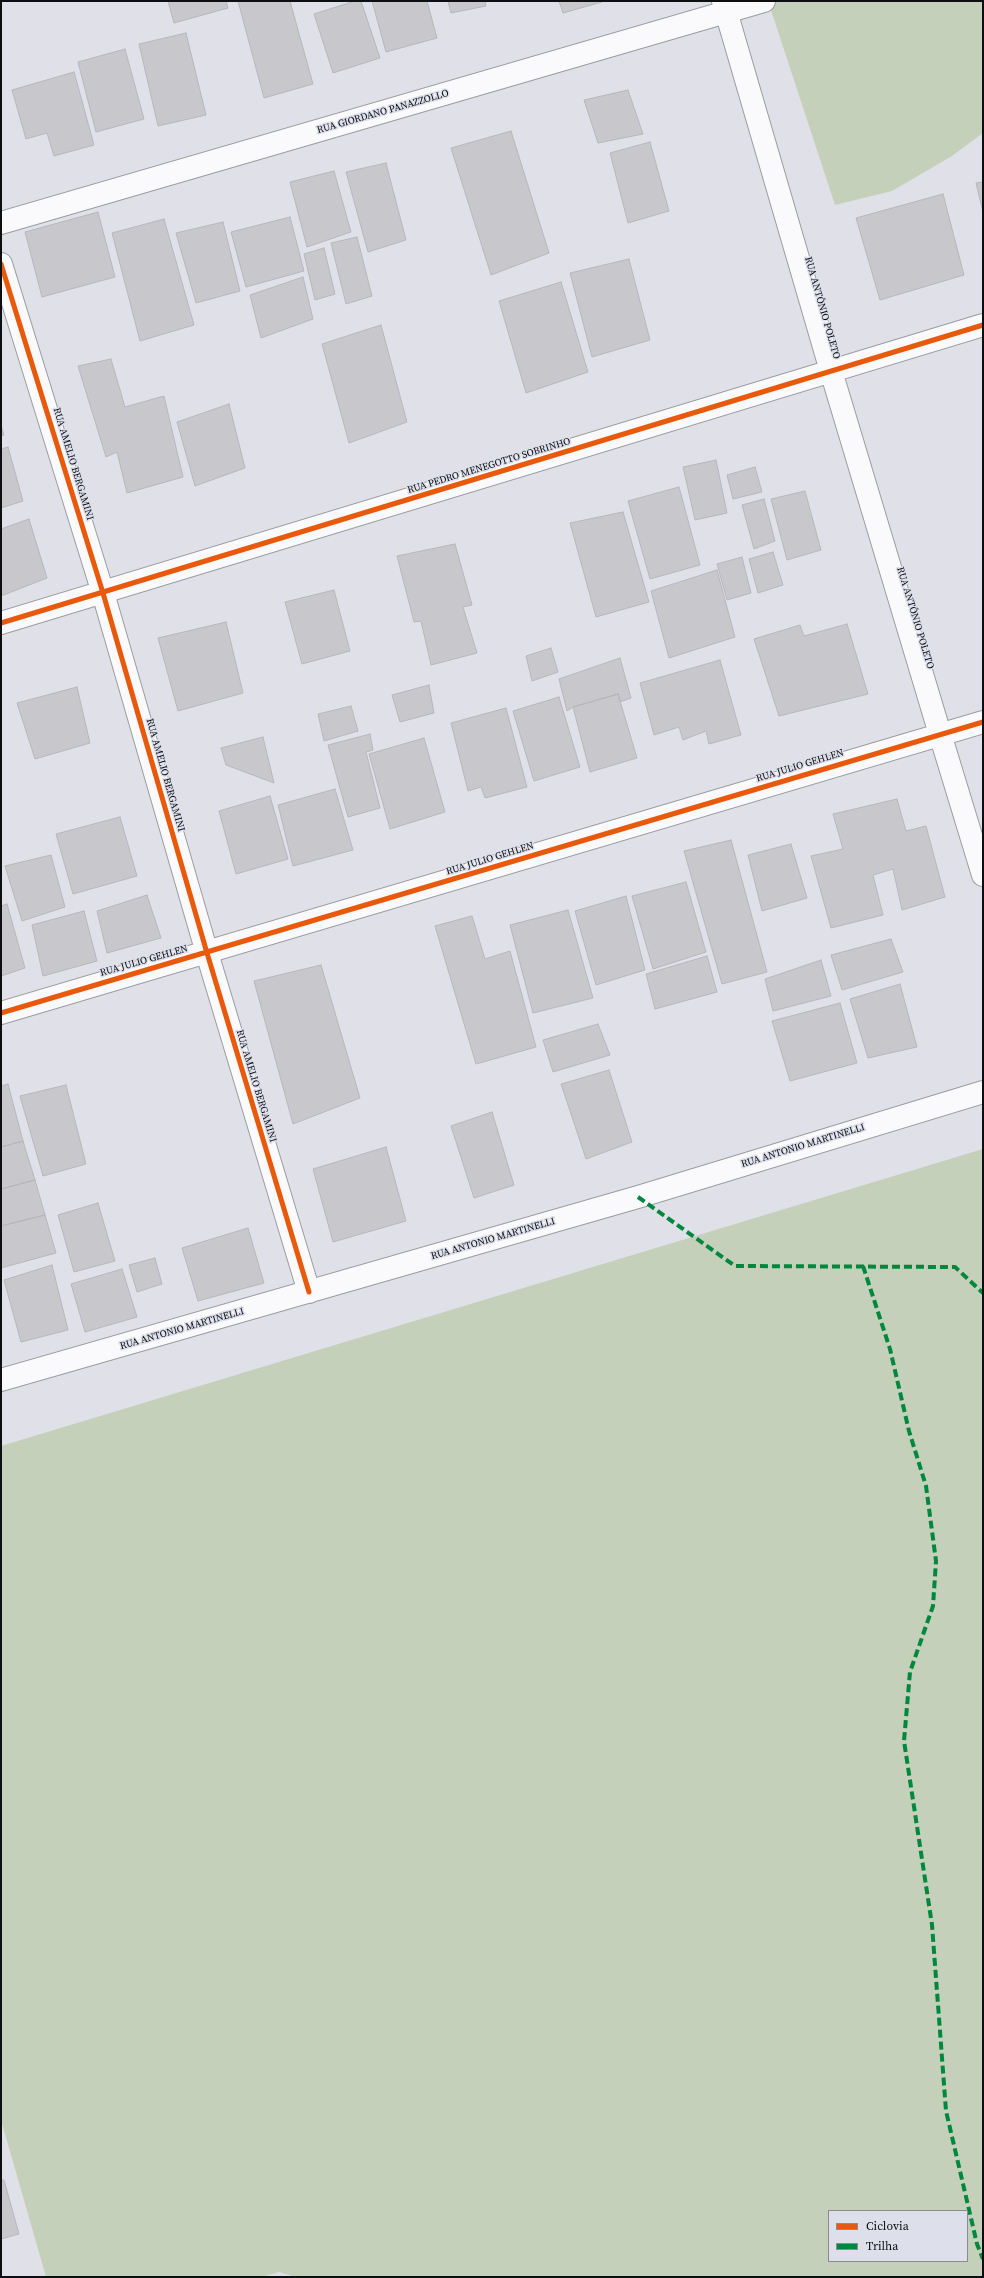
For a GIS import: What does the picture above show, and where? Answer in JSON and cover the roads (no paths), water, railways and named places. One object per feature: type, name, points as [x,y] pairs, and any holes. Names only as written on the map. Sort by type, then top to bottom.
[{"type":"street","name":"RUA GIORDANO PANAZZOLLO","points":[[1,223],[725,7],[764,1]]},
{"type":"street","name":"RUA ANTÔNIO POLETO","points":[[725,7],[831,371],[983,875]]},
{"type":"street","name":"RUA AMELIO BERGAMINI","points":[[1,264],[103,593],[207,952],[309,1292]]},
{"type":"street","name":"RUA PEDRO MENEGOTTO SOBRINHO","points":[[1,623],[983,325]]},
{"type":"street","name":"RUA JULIO GEHLEN","points":[[1,1013],[983,722]]},
{"type":"street","name":"RUA ANTONIO MARTINELLI","points":[[1,1380],[638,1196],[983,1092]]}]
